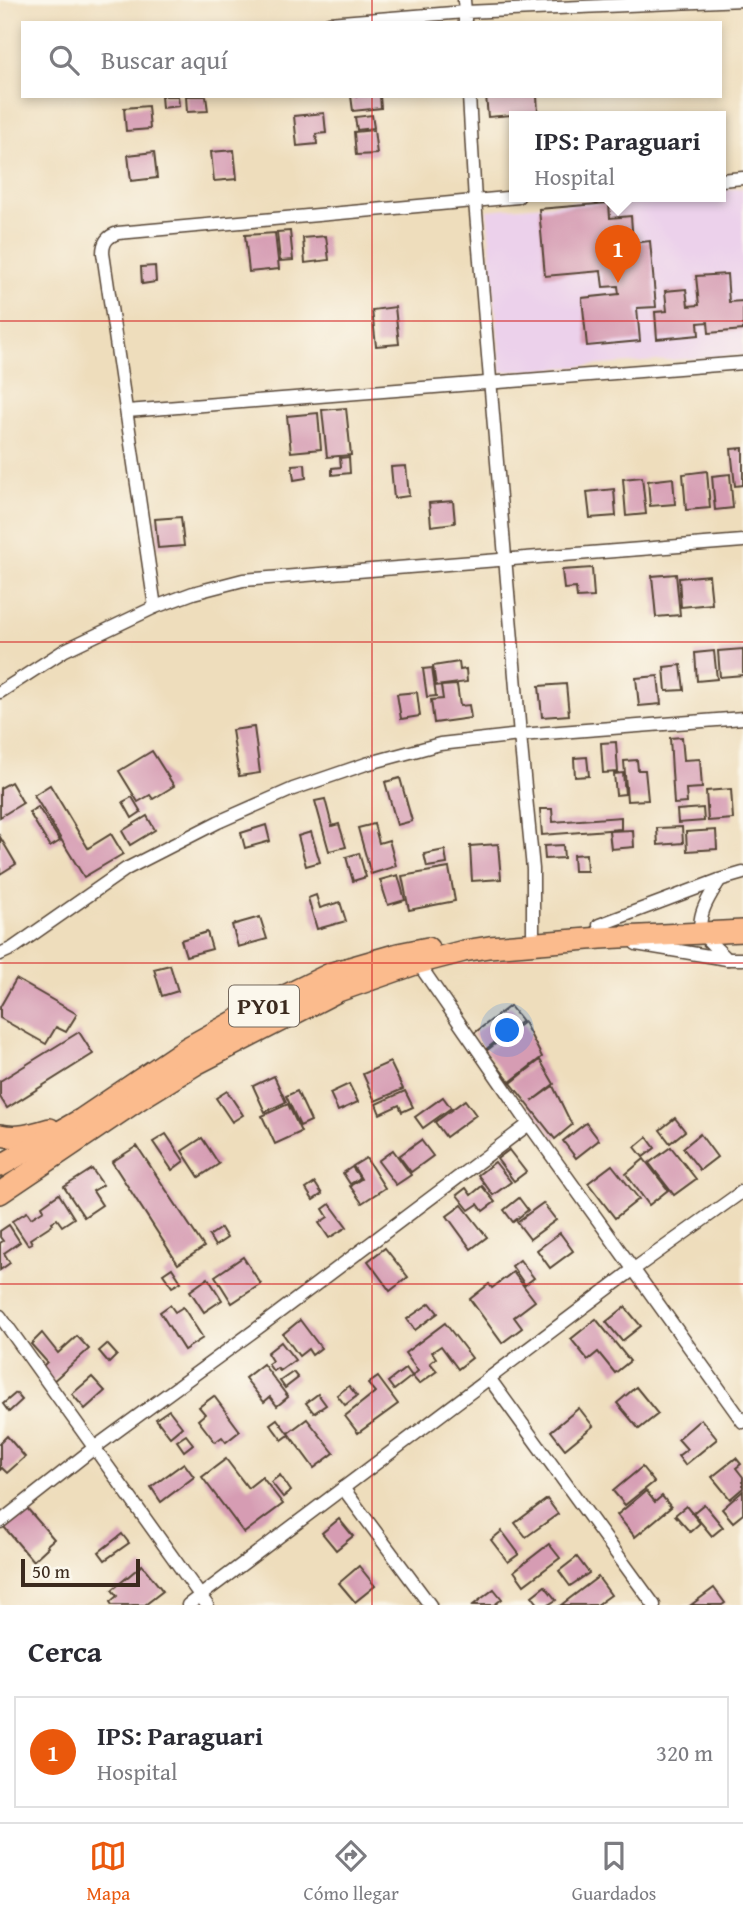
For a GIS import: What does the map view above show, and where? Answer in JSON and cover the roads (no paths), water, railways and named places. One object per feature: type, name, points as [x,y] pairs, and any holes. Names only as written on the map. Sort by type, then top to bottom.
[{"type":"highway","name":"PY01","points":[[701,927],[743,918]]},
{"type":"highway","name":"PY01","points":[[0,1166],[82,1119],[187,1048],[332,972],[459,941],[533,932],[701,927],[743,931]]},
{"type":"highway","name":"PY01","points":[[0,1193],[196,1064],[338,990],[418,963],[464,951],[600,931]]},
{"type":"highway","points":[[0,1135],[14,1138],[27,1136],[82,1119]]},
{"type":"highway","points":[[0,1174],[43,1166]]},
{"type":"street","points":[[352,21],[465,11],[743,0]]},
{"type":"street","points":[[469,98],[475,201],[533,869],[533,932]]},
{"type":"street","points":[[155,607],[103,253],[105,242],[113,234],[509,198]]},
{"type":"street","points":[[127,411],[743,363]]},
{"type":"street","points":[[0,692],[65,650],[155,607],[193,593],[243,580],[743,541]]},
{"type":"street","points":[[0,954],[13,948],[126,869],[218,822],[280,795],[366,764],[440,744],[520,735],[743,718]]},
{"type":"street","points":[[600,931],[719,880],[743,873]]},
{"type":"street","points":[[719,880],[710,895],[701,927],[727,959]]},
{"type":"street","points":[[600,931],[727,959],[743,960]]},
{"type":"street","points":[[418,963],[529,1124],[743,1422]]},
{"type":"street","points":[[0,1522],[94,1448],[529,1124]]},
{"type":"street","points":[[188,1605],[204,1600],[344,1488],[634,1269],[743,1191]]},
{"type":"street","points":[[0,1316],[204,1600]]},
{"type":"street","points":[[489,1378],[654,1605]]},
{"type":"street","points":[[344,1488],[430,1605]]},
{"type":"place","name":"IPS: Paraguari","points":[[618,283]]}]
